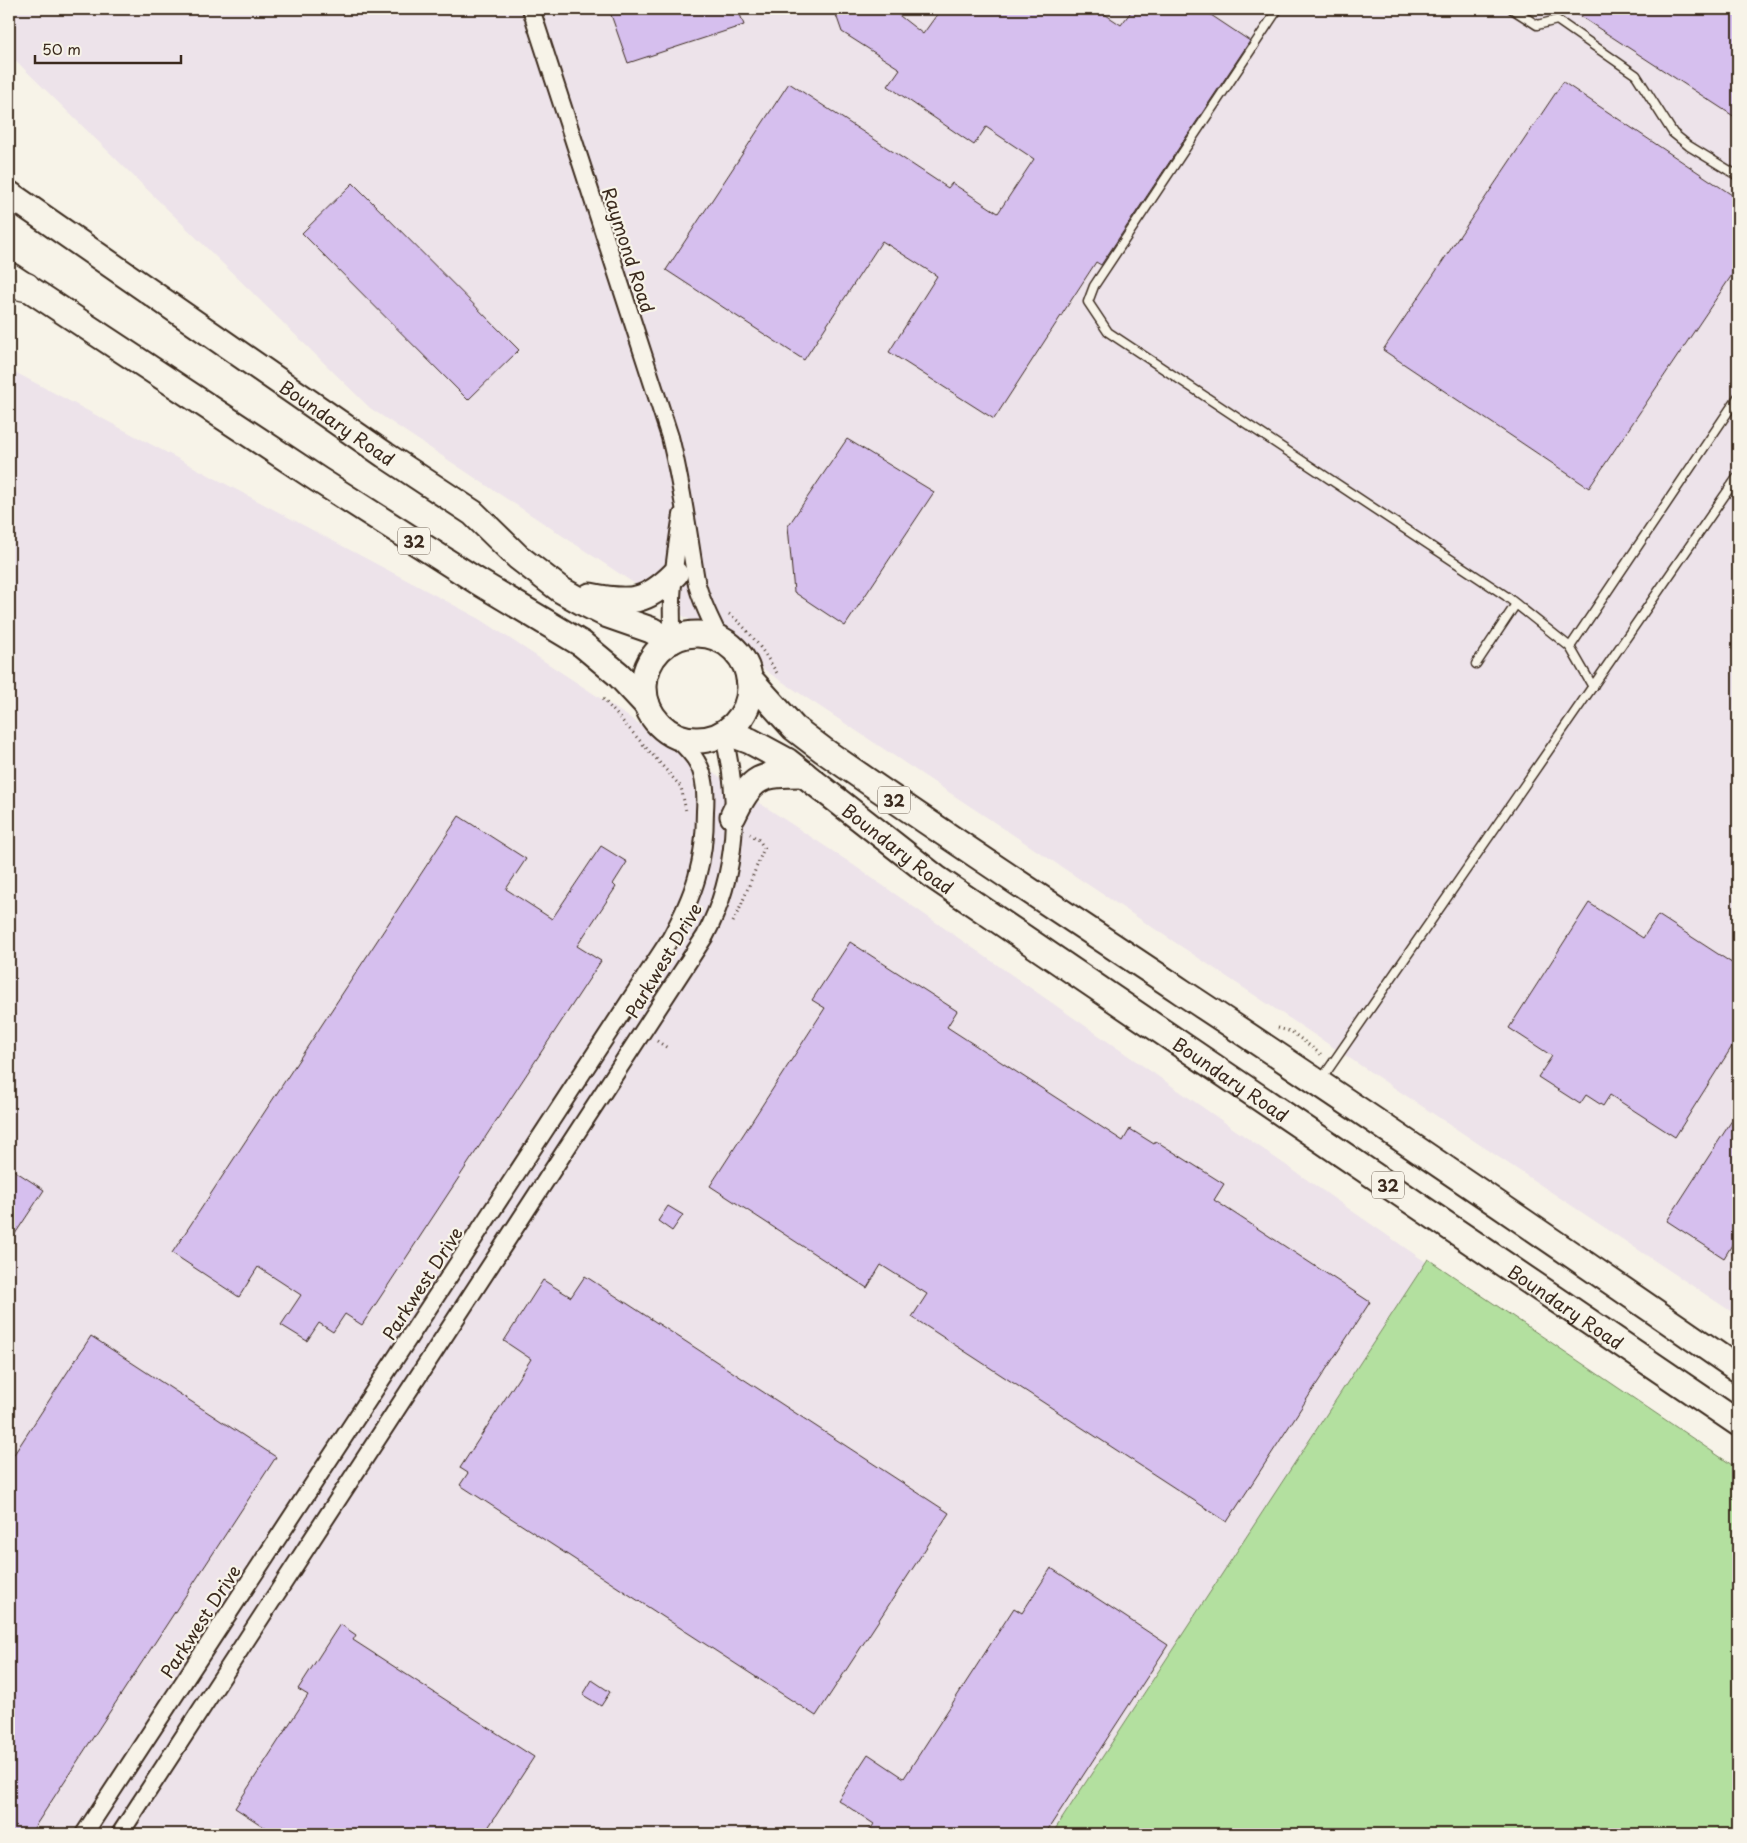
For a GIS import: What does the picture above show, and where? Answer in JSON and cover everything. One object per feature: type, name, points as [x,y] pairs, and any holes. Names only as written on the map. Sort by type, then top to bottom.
[{"type":"main road","name":"Boundary Road","points":[[9,194],[384,456],[473,513],[518,557],[560,590],[608,615],[672,640]]},
{"type":"main road","name":"32","points":[[14,282],[319,480],[582,644],[618,674],[647,706],[657,722],[672,734],[686,739],[701,740],[724,733],[736,724],[745,710],[750,695],[749,678],[740,656],[720,640],[708,636],[696,634],[672,640]]},
{"type":"main road","points":[[560,590],[619,601],[636,600],[660,589],[674,574]]},
{"type":"main road","points":[[647,706],[644,684],[649,664],[659,651],[672,640]]},
{"type":"main road","name":"Boundary Road","points":[[749,678],[794,728],[823,750],[1051,906],[1318,1083],[1738,1369]]},
{"type":"main road","name":"Boundary Road","points":[[724,733],[770,752],[804,774],[936,878],[1738,1423]]},
{"type":"main road","points":[[733,816],[746,792],[760,779],[773,774],[804,774]]},
{"type":"street","name":"Raymond Road","points":[[530,9],[670,437],[680,476],[683,505],[695,563],[696,581],[720,640]]},
{"type":"street","name":"Raymond Road","points":[[672,640],[671,621],[674,574],[683,505]]},
{"type":"street","name":"Parkwest Drive","points":[[120,1834],[695,953],[714,919],[731,862],[733,816],[728,754],[724,733]]},
{"type":"street","name":"Parkwest Drive","points":[[84,1834],[516,1176],[670,938],[684,912],[695,887],[705,838],[706,798],[703,776],[698,763],[687,747],[672,734]]},
{"type":"street","points":[[516,1176],[538,1192]]},
{"type":"lane","points":[[1278,9],[1094,286],[1088,302],[1108,332],[1516,604],[1570,647],[1594,687]]},
{"type":"lane","points":[[1512,9],[1537,25],[1557,20],[1636,75],[1674,133],[1738,176]]},
{"type":"lane","points":[[1570,647],[1738,397]]},
{"type":"lane","points":[[1318,1083],[1594,687],[1738,476]]},
{"type":"lane","points":[[1476,664],[1516,604]]},
{"type":"shaded area","points":[[12,9],[1738,9],[1738,1316],[370,408],[11,56]]},
{"type":"shaded area","points":[[9,369],[480,619],[846,860],[1430,1265],[1058,1834],[9,1834]]},
{"type":"green space","points":[[1428,1259],[1738,1469],[1738,1834],[1052,1834]]},
{"type":"building","points":[[609,9],[738,9],[744,25],[628,63]]},
{"type":"building","points":[[834,9],[891,9],[923,34],[941,9],[1097,9],[1121,25],[1133,9],[1202,9],[1250,41],[1101,265],[1096,262],[994,419],[889,352],[937,276],[882,241],[804,360],[666,270],[789,83],[948,188],[952,183],[998,213],[1034,159],[986,127],[974,145],[888,86],[900,69],[842,32]]},
{"type":"building","points":[[1569,9],[1738,9],[1738,119]]},
{"type":"building","points":[[1563,82],[1738,199],[1738,266],[1589,488],[1383,350]]},
{"type":"building","points":[[353,183],[519,350],[468,400],[302,233]]},
{"type":"building","points":[[847,439],[934,492],[845,626],[794,592],[788,526]]},
{"type":"building","points":[[459,816],[526,859],[506,889],[552,919],[601,846],[627,862],[613,884],[616,887],[577,946],[601,961],[362,1325],[345,1314],[333,1332],[319,1323],[307,1341],[281,1325],[301,1295],[258,1267],[239,1297],[172,1253]]},
{"type":"building","points":[[1589,903],[1643,938],[1658,915],[1738,967],[1738,1037],[1675,1137],[1610,1095],[1603,1106],[1586,1095],[1580,1104],[1538,1077],[1552,1056],[1509,1028]]},
{"type":"building","points":[[850,942],[957,1011],[947,1027],[1123,1141],[1130,1129],[1154,1144],[1156,1141],[1224,1184],[1214,1200],[1370,1302],[1227,1522],[912,1317],[927,1294],[881,1265],[867,1288],[710,1186],[825,1008],[812,1000]]},
{"type":"building","points":[[1738,1111],[1738,1235],[1724,1258],[1667,1221]]},
{"type":"building","points":[[9,1167],[44,1190],[9,1243]]},
{"type":"building","points":[[668,1206],[683,1215],[672,1231],[658,1221]]},
{"type":"building","points":[[585,1276],[949,1513],[816,1716],[460,1485],[468,1473],[460,1468],[531,1359],[504,1341],[543,1280],[571,1297]]},
{"type":"building","points":[[91,1336],[276,1457],[30,1834],[9,1834],[9,1462]]},
{"type":"building","points":[[1051,1568],[1168,1645],[1045,1834],[867,1834],[874,1824],[838,1800],[868,1754],[904,1778],[1014,1608],[1022,1613]]},
{"type":"building","points":[[340,1624],[356,1635],[353,1640],[534,1757],[484,1834],[275,1834],[235,1808],[308,1695],[298,1689]]},
{"type":"building","points":[[592,1680],[610,1692],[601,1706],[583,1695]]}]
